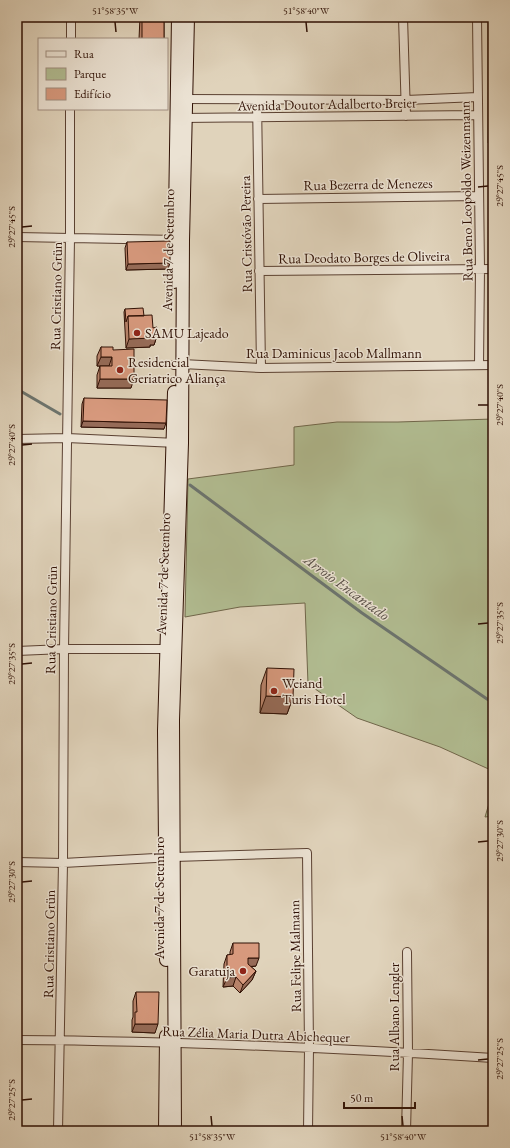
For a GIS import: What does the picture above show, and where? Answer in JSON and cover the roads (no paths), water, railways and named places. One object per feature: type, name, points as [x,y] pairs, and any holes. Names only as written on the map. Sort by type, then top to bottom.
[{"type":"main road","name":"Avenida 7 de Setembro","points":[[174,1131],[170,1043],[170,857],[173,720],[171,649],[177,443],[181,118],[178,17]]},
{"type":"main road","name":"Avenida 7 de Setembro","points":[[181,100],[188,17]]},
{"type":"main road","name":"Avenida 7 de Setembro","points":[[165,1131],[170,1043]]},
{"type":"street","points":[[71,17],[71,38]]},
{"type":"street","points":[[403,17],[406,116]]},
{"type":"street","name":"Rua Beno Leopoldo Weizenmann","points":[[477,17],[480,269],[479,365]]},
{"type":"street","name":"Avenida Doutor Adalberto Breier","points":[[181,100],[406,100],[478,98]]},
{"type":"street","name":"Rua Cristóvão Pereira","points":[[257,100],[261,368]]},
{"type":"street","name":"Rua Cristiano Grün","points":[[58,1131],[64,863],[64,649],[70,238],[70,110]]},
{"type":"street","name":"Avenida Doutor Adalberto Breier","points":[[181,118],[477,115]]},
{"type":"street","name":"Rua Bezerra de Menezes","points":[[258,199],[479,196]]},
{"type":"street","points":[[17,237],[179,240]]},
{"type":"street","name":"Rua Deodato Borges de Oliveira","points":[[260,271],[493,269]]},
{"type":"street","name":"Rua Daminicus Jacob Mallmann","points":[[178,365],[261,368],[493,365]]},
{"type":"street","points":[[17,439],[67,438],[177,443]]},
{"type":"street","points":[[17,651],[64,649],[171,649]]},
{"type":"street","name":"Rua Felipe Malmann","points":[[170,857],[307,853],[309,1048],[308,1131]]},
{"type":"street","points":[[17,862],[64,863],[170,857]]},
{"type":"street","name":"Rua Albano Lengler","points":[[406,1131],[408,1052],[407,952]]},
{"type":"street","name":"Rua Zélia Maria Dutra Abichequer","points":[[17,1040],[309,1048],[408,1052],[493,1058]]},
{"type":"waterway","points":[[17,389],[60,414]]},
{"type":"waterway","name":"Arroio Encantado","points":[[190,485],[362,613],[487,699],[493,701]]},
{"type":"place","name":"SAMU Lajeado","points":[[137,333]]},
{"type":"place","name":"Residencial Geriatrico Aliança","points":[[120,370]]},
{"type":"place","name":"Weiand Turis Hotel","points":[[274,691]]},
{"type":"place","name":"Garatuja","points":[[243,971]]}]
